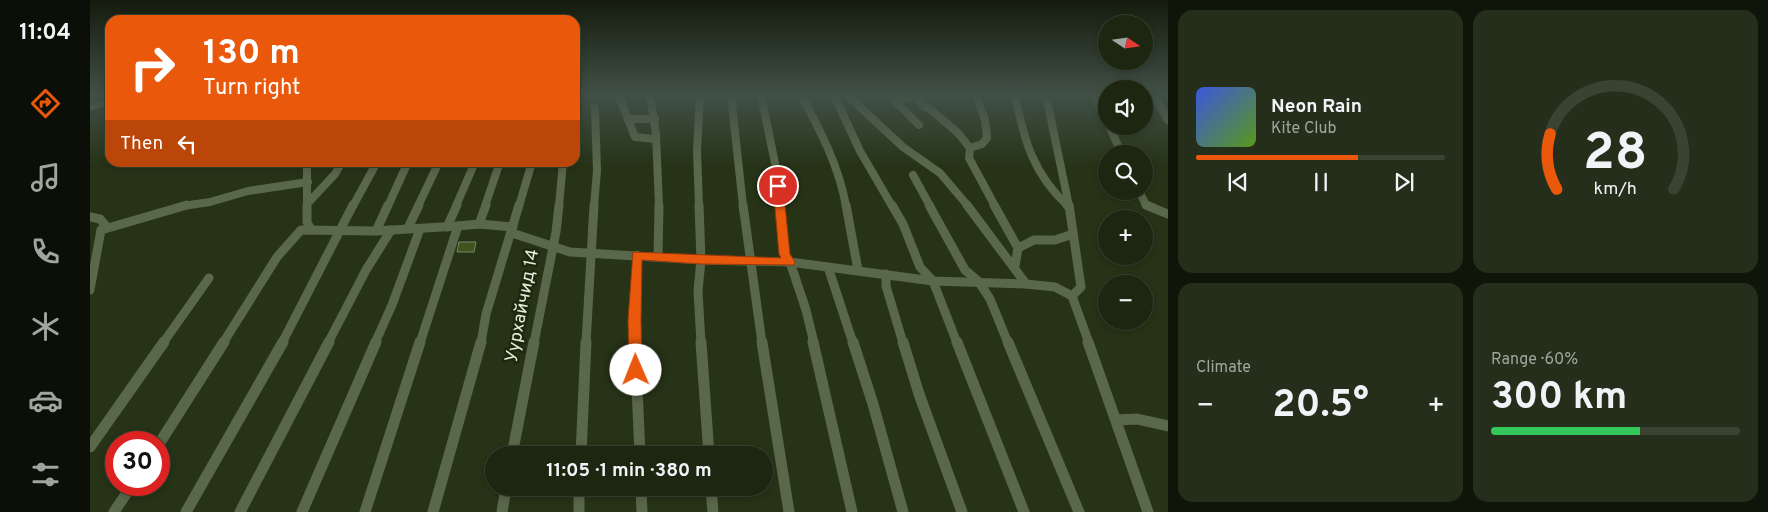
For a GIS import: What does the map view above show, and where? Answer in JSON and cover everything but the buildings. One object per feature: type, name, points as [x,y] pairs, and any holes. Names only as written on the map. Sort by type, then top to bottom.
[{"type":"street","points":[[581,446],[597,171],[595,119]]},
{"type":"street","points":[[656,139],[635,137],[628,119],[655,119],[656,139],[658,193],[658,256]]},
{"type":"street","points":[[699,119],[697,151],[701,260],[698,291],[708,446]]},
{"type":"street","points":[[734,119],[747,246],[789,512]]},
{"type":"street","points":[[766,119],[777,173],[784,254],[790,262],[806,310],[852,512]]},
{"type":"street","points":[[814,119],[842,181],[858,270]]},
{"type":"street","points":[[845,119],[860,151],[903,224],[920,267],[933,281],[1024,512]]},
{"type":"street","points":[[873,119],[903,147],[922,158],[940,173],[1015,266],[1026,284]]},
{"type":"street","points":[[912,119],[918,125]]},
{"type":"street","points":[[942,119],[958,133],[970,148],[968,158],[1018,248],[1015,266]]},
{"type":"street","points":[[970,148],[984,144],[986,141],[988,132],[985,119]]},
{"type":"street","points":[[1020,119],[1027,151],[1054,195],[1069,208]]},
{"type":"street","points":[[1051,119],[1067,189],[1081,287],[1072,296]]},
{"type":"street","points":[[307,167],[307,222],[311,230]]},
{"type":"street","points":[[308,203],[336,174],[340,167]]},
{"type":"street","points":[[186,512],[296,318],[338,231],[374,167]]},
{"type":"street","points":[[376,231],[406,167]]},
{"type":"street","points":[[408,228],[438,167]]},
{"type":"street","points":[[447,227],[473,167]]},
{"type":"street","points":[[479,224],[498,167]]},
{"type":"street","points":[[433,512],[480,346],[486,314],[512,230],[518,202],[530,167]]},
{"type":"street","name":"Уурхайчид 14","points":[[514,446],[556,232],[562,167]]},
{"type":"street","points":[[913,175],[965,270],[979,282],[990,299],[1079,512]]},
{"type":"street","points":[[101,230],[193,203],[210,202],[248,191],[308,182]]},
{"type":"street","points":[[1144,200],[1146,205],[1168,214]]},
{"type":"street","points":[[90,217],[100,219],[106,226],[101,230],[90,290]]},
{"type":"street","points":[[167,431],[284,246],[302,230],[376,231],[479,224],[512,230],[541,242],[552,249],[592,254],[658,256],[701,260],[790,262],[933,281],[1026,284],[1055,287],[1072,296],[1148,512]]},
{"type":"street","points":[[365,512],[458,226]]},
{"type":"street","points":[[302,512],[392,306],[420,229]]},
{"type":"street","points":[[240,512],[366,270],[391,230]]},
{"type":"street","points":[[1018,248],[1034,240],[1055,240],[1072,234]]},
{"type":"street","points":[[637,255],[634,320],[640,446]]},
{"type":"street","points":[[828,267],[873,404],[903,512]]},
{"type":"street","points":[[886,274],[886,286],[919,394],[962,512]]},
{"type":"street","points":[[90,447],[209,278]]},
{"type":"street","points":[[1116,420],[1137,419],[1168,426]]},
{"type":"street","points":[[114,512],[125,496]]},
{"type":"street","points":[[502,512],[505,496]]},
{"type":"street","points":[[579,496],[579,512]]},
{"type":"street","points":[[641,496],[642,512]]},
{"type":"street","points":[[712,496],[713,512]]},
{"type":"route","points":[[636,370],[634,320],[637,255],[701,260],[790,262],[784,254],[778,186]]}]
